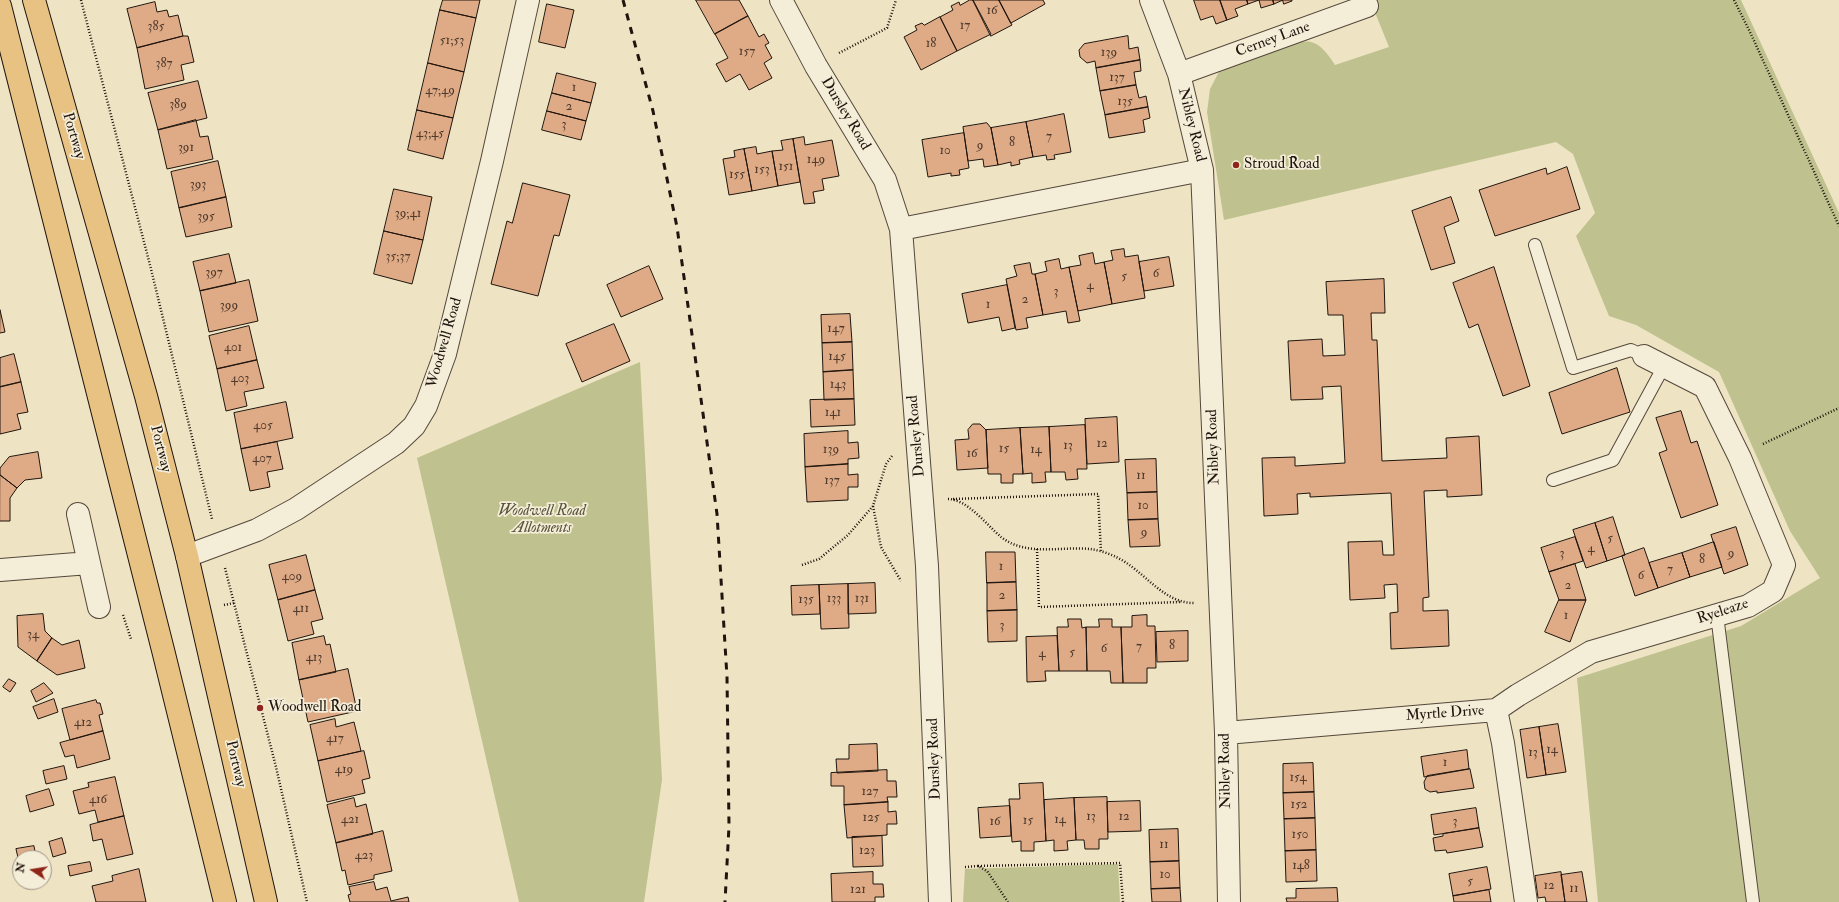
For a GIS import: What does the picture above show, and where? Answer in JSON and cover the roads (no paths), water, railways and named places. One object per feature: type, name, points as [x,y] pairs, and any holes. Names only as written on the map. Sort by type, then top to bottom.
[{"type":"highway","name":"Portway","points":[[34,0],[146,396],[187,556],[266,902]]},
{"type":"highway","points":[[0,6],[161,642],[225,902]]},
{"type":"street","name":"Woodwell Road","points":[[187,556],[257,530],[296,509],[396,443],[414,426],[426,406],[445,354],[492,161],[528,0]]},
{"type":"street","name":"Dursley Road","points":[[781,0],[816,66],[884,180],[901,229],[929,607],[940,902]]},
{"type":"street","name":"Nibley Road","points":[[1151,0],[1179,74],[1202,170],[1226,733],[1229,902]]},
{"type":"street","name":"Cerney Lane","points":[[1179,74],[1367,6]]},
{"type":"street","points":[[901,229],[1202,170]]},
{"type":"street","name":"Ryeleaze","points":[[1496,710],[1518,695],[1591,652],[1748,606],[1773,591],[1784,565],[1740,458],[1705,387],[1644,356]]},
{"type":"street","points":[[78,514],[99,607]]},
{"type":"street","points":[[0,570],[89,563]]},
{"type":"street","name":"Myrtle Drive","points":[[1226,733],[1496,710],[1503,743],[1526,902]]},
{"type":"lane","points":[[1534,245],[1573,368],[1631,350],[1644,356]]},
{"type":"lane","points":[[1553,480],[1613,460],[1664,366]]},
{"type":"lane","points":[[1717,615],[1753,902]]},
{"type":"railway","points":[[623,0],[653,111],[677,227],[717,514],[727,677],[729,826],[725,902]]},
{"type":"place","name":"Stroud Road","points":[[1236,165]]},
{"type":"place","name":"Woodwell Road","points":[[260,708]]},
{"type":"park label","name":"Woodwell Road Allotments","points":[[542,520]]}]
